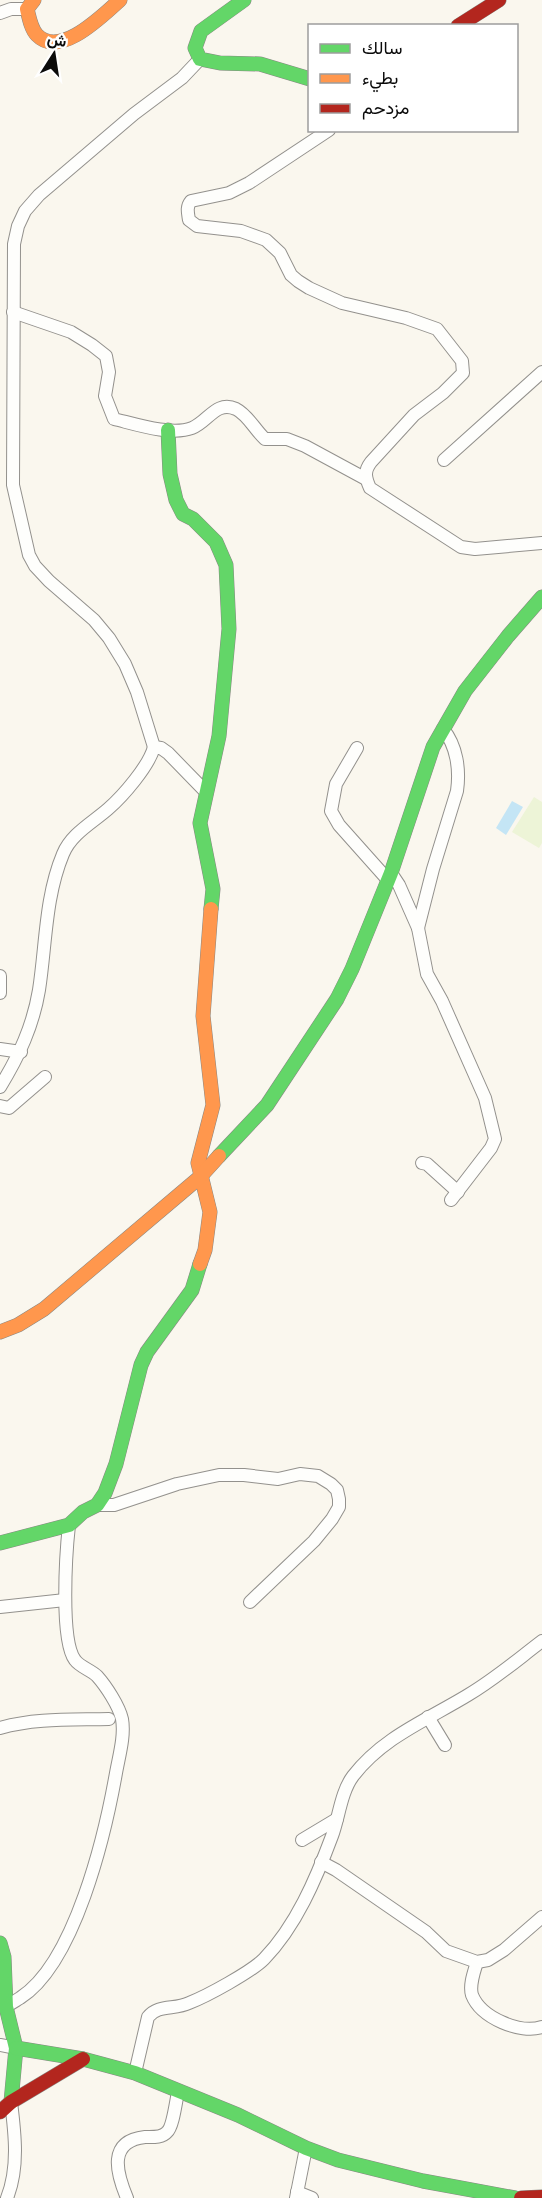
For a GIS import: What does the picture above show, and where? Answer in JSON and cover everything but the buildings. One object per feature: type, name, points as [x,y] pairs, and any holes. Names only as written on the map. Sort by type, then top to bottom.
[{"type":"street","points":[[0,14],[30,4],[36,34],[43,40],[51,42],[71,38],[85,30],[120,0]]},
{"type":"street","points":[[244,0],[201,31],[195,48],[200,59],[209,62],[254,63],[280,69],[308,80]]},
{"type":"street","points":[[461,24],[499,0]]},
{"type":"street","points":[[0,1087],[21,1052],[30,1028],[39,991],[47,916],[63,853],[73,838],[122,795],[152,755],[154,747],[125,664],[109,638],[94,620],[49,581],[35,566],[29,555],[12,485],[14,244],[18,226],[25,211],[47,188],[134,114],[182,78],[200,59]]},
{"type":"street","points":[[326,132],[239,188],[229,193],[191,201],[188,204],[189,220],[197,226],[241,231],[266,240],[280,254],[291,275],[309,288],[342,303],[427,324],[437,329],[462,361],[463,373],[414,416],[366,470],[366,479],[370,488],[461,547],[475,549],[542,543]]},
{"type":"street","points":[[13,312],[71,332],[106,356],[110,372],[105,396],[114,419],[168,430],[191,429],[216,409],[225,407],[236,409],[247,417],[265,439],[287,439],[305,446],[366,479]]},
{"type":"street","points":[[444,459],[542,372]]},
{"type":"street","points":[[97,1505],[105,1493],[116,1464],[141,1365],[147,1352],[184,1303],[197,1279],[205,1250],[210,1212],[198,1163],[213,1105],[210,1060],[203,1024],[213,889],[200,823],[219,736],[229,629],[226,565],[216,542],[193,519],[183,514],[176,500],[171,474],[168,430]]},
{"type":"street","points":[[0,445],[12,431]]},
{"type":"street","points":[[0,1332],[18,1325],[44,1309],[200,1177],[267,1105],[337,999],[356,959],[390,876],[428,763],[443,729],[465,691],[542,597]]},
{"type":"street","points":[[418,928],[459,778],[454,750],[443,729]]},
{"type":"street","points":[[154,747],[161,748],[168,753],[206,792]]},
{"type":"street","points":[[357,748],[336,784],[331,811],[339,825],[402,891],[418,928],[427,974],[442,1001],[486,1098],[495,1139],[491,1148],[454,1196],[427,1164],[422,1163]]},
{"type":"street","points":[[0,976],[0,993]]},
{"type":"street","points":[[0,1049],[21,1052]]},
{"type":"street","points":[[0,1106],[9,1108],[45,1077]]},
{"type":"street","points":[[0,1543],[69,1526],[83,1512],[97,1505],[114,1505],[177,1484],[219,1475],[278,1479],[300,1474],[318,1476],[337,1490],[339,1507],[314,1541],[250,1602]]},
{"type":"street","points":[[3,2007],[28,1993],[41,1981],[66,1940],[102,1843],[123,1731],[120,1711],[96,1675],[76,1662],[70,1652],[65,1600],[65,1557],[69,1526]]},
{"type":"street","points":[[0,1607],[65,1600]]},
{"type":"street","points":[[135,2073],[148,2017],[152,2012],[157,2009],[187,2005],[262,1961],[293,1920],[321,1863],[347,1786],[357,1772],[397,1735],[495,1679],[542,1641]]},
{"type":"street","points":[[428,1717],[445,1745]]},
{"type":"street","points":[[0,1728],[20,1722],[108,1719]]},
{"type":"street","points":[[302,1840],[337,1820]]},
{"type":"street","points":[[321,1863],[336,1870],[426,1932],[446,1951],[477,1962],[488,1960],[504,1950],[542,1917]]},
{"type":"street","points":[[0,1943],[4,1957],[3,2007],[16,2048],[5,2107],[15,2152],[14,2173],[7,2198]]},
{"type":"street","points":[[477,1962],[472,1977],[471,1993],[480,2007],[505,2023],[535,2029],[542,2027]]},
{"type":"street","points":[[0,2044],[83,2059],[135,2073],[238,2115],[306,2148],[361,2166],[423,2181],[515,2198]]},
{"type":"street","points":[[5,2107],[83,2059]]},
{"type":"street","points":[[127,2198],[120,2176],[119,2152],[133,2139],[162,2136],[167,2133],[178,2092]]},
{"type":"street","points":[[306,2148],[297,2195],[312,2198]]},
{"type":"street","points":[[521,2198],[542,2197]]},
{"type":"green space","points":[[534,797],[542,802],[542,843],[539,848],[512,832]]},
{"type":"water","points":[[512,801],[523,807],[506,835],[496,828]]},
{"type":"traffic: fast","points":[[244,0],[201,31],[195,48],[200,59],[220,63],[260,64],[308,78]]},
{"type":"traffic: fast","points":[[168,430],[170,474],[176,500],[183,514],[193,519],[216,542],[226,565],[229,629],[219,736],[200,823],[213,889],[211,909]]},
{"type":"traffic: fast","points":[[219,1156],[267,1105],[337,999],[352,969],[391,873],[433,747],[465,691],[542,597]]},
{"type":"traffic: fast","points":[[0,1543],[69,1525],[83,1512],[97,1505],[105,1493],[116,1464],[141,1365],[147,1352],[192,1290],[200,1264]]},
{"type":"traffic: fast","points":[[0,1943],[4,1957],[6,2007],[16,2048],[11,2102]]},
{"type":"traffic: fast","points":[[16,2048],[83,2059],[135,2073],[238,2115],[306,2148],[338,2160],[423,2181],[515,2198]]},
{"type":"traffic: slow","points":[[34,0],[27,9],[33,30],[46,41],[57,42],[81,32],[120,0]]},
{"type":"traffic: slow","points":[[200,1264],[205,1250],[210,1212],[198,1163],[213,1105],[203,1016],[211,909]]},
{"type":"traffic: slow","points":[[0,1332],[18,1325],[44,1309],[200,1177],[219,1156]]},
{"type":"traffic: jam","points":[[461,24],[499,0]]},
{"type":"traffic: jam","points":[[0,2112],[11,2102],[83,2059]]},
{"type":"traffic: jam","points":[[521,2198],[542,2197]]}]
